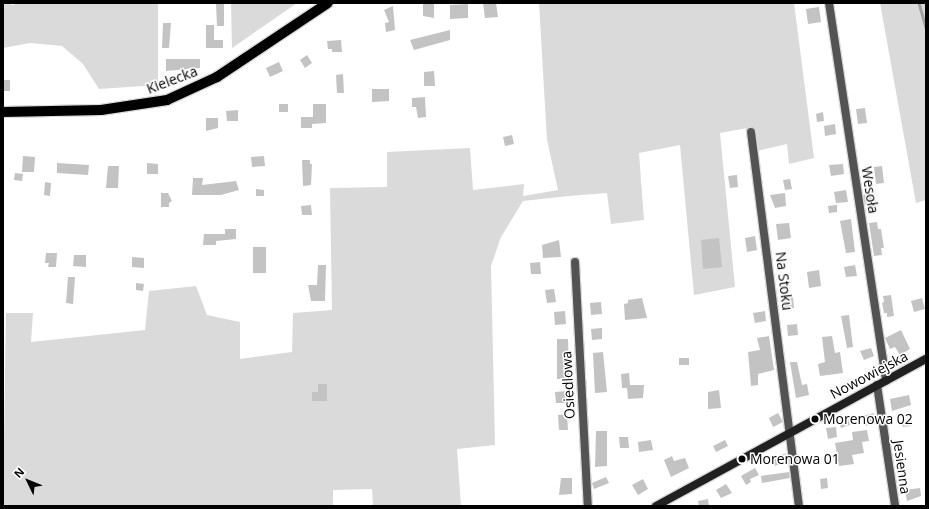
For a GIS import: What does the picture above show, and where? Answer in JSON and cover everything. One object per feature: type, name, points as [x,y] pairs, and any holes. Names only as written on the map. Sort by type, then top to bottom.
[{"type":"main road","name":"Kielecka","points":[[3,112],[101,110],[167,100],[217,77],[328,3]]},
{"type":"street","name":"Wesoła","points":[[828,3],[886,381]]},
{"type":"street","name":"Na Stoku","points":[[751,132],[799,506]]},
{"type":"street","name":"Osiedlowa","points":[[575,262],[588,506]]},
{"type":"street","name":"Nowowiejska","points":[[656,506],[926,359]]},
{"type":"street","name":"Jesienna","points":[[877,385],[895,506]]},
{"type":"shaded area","points":[[3,3],[14,5],[15,3],[158,3],[158,85],[99,89],[83,64],[62,46],[30,43],[3,48]]},
{"type":"shaded area","points":[[231,3],[297,3],[232,48]]},
{"type":"shaded area","points":[[539,3],[794,3],[814,158],[789,164],[787,144],[757,151],[753,127],[720,133],[735,287],[694,295],[680,145],[639,153],[644,220],[611,224],[607,193],[523,201],[501,237],[491,266],[495,445],[457,449],[461,506],[373,506],[372,489],[333,490],[333,506],[3,506],[6,313],[33,313],[31,342],[145,330],[149,291],[196,286],[207,315],[240,322],[240,359],[292,352],[293,313],[332,310],[330,188],[387,187],[387,152],[470,148],[473,190],[524,184],[523,196],[558,190],[547,140]]},
{"type":"shaded area","points":[[880,3],[926,3],[926,200],[916,203]]},
{"type":"building","points":[[216,3],[224,3],[224,26],[217,26]]},
{"type":"building","points":[[423,3],[434,3],[434,18],[423,16]]},
{"type":"building","points":[[483,3],[496,3],[498,17],[485,18]]},
{"type":"building","points":[[468,4],[468,18],[450,19],[450,5]]},
{"type":"building","points":[[393,6],[395,30],[386,32],[385,23],[389,22],[384,10]]},
{"type":"building","points":[[819,7],[821,22],[808,24],[806,9]]},
{"type":"building","points":[[163,23],[171,23],[169,48],[162,48]]},
{"type":"building","points":[[206,25],[214,25],[214,40],[223,40],[223,48],[206,48]]},
{"type":"building","points":[[450,30],[450,40],[414,50],[410,40]]},
{"type":"building","points":[[341,40],[342,52],[332,52],[332,49],[328,49],[327,41]]},
{"type":"building","points":[[307,55],[312,63],[305,68],[300,60]]},
{"type":"building","points":[[166,59],[200,59],[200,68],[166,71]]},
{"type":"building","points":[[279,62],[283,71],[270,77],[266,68]]},
{"type":"building","points":[[434,71],[435,86],[424,86],[424,72]]},
{"type":"building","points":[[343,74],[344,93],[337,93],[336,75]]},
{"type":"building","points":[[3,80],[10,80],[10,91],[3,91]]},
{"type":"building","points":[[372,89],[389,89],[389,101],[372,102]]},
{"type":"building","points":[[425,97],[426,117],[418,118],[416,107],[412,107],[412,98]]},
{"type":"building","points":[[279,104],[288,104],[288,112],[279,112]]},
{"type":"building","points":[[313,104],[326,104],[326,123],[312,124],[312,128],[301,128],[301,117],[313,117]]},
{"type":"building","points":[[865,108],[867,123],[858,124],[856,109]]},
{"type":"building","points":[[238,110],[238,121],[227,121],[226,111]]},
{"type":"building","points":[[823,112],[824,121],[817,122],[816,114]]},
{"type":"building","points":[[206,118],[218,118],[218,128],[206,131]]},
{"type":"building","points":[[835,124],[836,134],[825,136],[824,126]]},
{"type":"building","points":[[512,135],[514,144],[505,146],[503,137]]},
{"type":"building","points":[[23,156],[35,157],[34,172],[22,172]]},
{"type":"building","points":[[264,156],[265,166],[252,167],[251,157]]},
{"type":"building","points":[[302,160],[310,160],[310,164],[312,164],[311,185],[303,186]]},
{"type":"building","points":[[57,163],[89,165],[88,175],[57,173]]},
{"type":"building","points":[[147,163],[158,164],[158,174],[147,174]]},
{"type":"building","points":[[843,164],[844,174],[831,176],[829,165]]},
{"type":"building","points":[[108,166],[119,166],[118,188],[106,188]]},
{"type":"building","points":[[882,166],[884,183],[876,184],[874,167]]},
{"type":"building","points":[[15,173],[23,174],[22,181],[14,180]]},
{"type":"building","points":[[737,175],[738,187],[730,188],[728,176]]},
{"type":"building","points":[[193,178],[203,178],[202,185],[236,181],[239,190],[221,195],[192,195]]},
{"type":"building","points":[[790,179],[792,189],[785,190],[783,180]]},
{"type":"building","points":[[45,182],[51,183],[50,196],[44,195]]},
{"type":"building","points":[[256,189],[264,190],[264,196],[256,196]]},
{"type":"building","points":[[846,190],[848,202],[836,203],[834,192]]},
{"type":"building","points":[[161,193],[168,193],[172,201],[169,203],[169,207],[161,207]]},
{"type":"building","points":[[785,193],[786,206],[775,208],[770,195]]},
{"type":"building","points":[[874,193],[876,203],[865,205],[863,195]]},
{"type":"building","points":[[311,205],[312,215],[302,215],[301,206]]},
{"type":"building","points":[[837,205],[837,212],[829,213],[828,206]]},
{"type":"building","points":[[851,219],[855,252],[846,253],[840,221]]},
{"type":"building","points":[[877,222],[878,229],[881,229],[884,248],[881,248],[882,255],[874,256],[869,223]]},
{"type":"building","points":[[789,223],[791,238],[778,240],[776,224]]},
{"type":"building","points":[[225,229],[236,229],[236,239],[216,241],[216,245],[203,245],[204,234],[225,234]]},
{"type":"building","points":[[755,236],[757,250],[747,252],[745,238]]},
{"type":"building","points":[[719,238],[722,267],[703,269],[701,240]]},
{"type":"building","points":[[559,240],[561,257],[543,258],[542,245]]},
{"type":"building","points":[[253,247],[266,247],[266,273],[253,273]]},
{"type":"building","points":[[46,253],[57,253],[56,267],[48,267],[49,263],[45,263]]},
{"type":"building","points":[[74,255],[86,255],[86,267],[73,266]]},
{"type":"building","points":[[132,257],[144,258],[144,268],[132,267]]},
{"type":"building","points":[[540,262],[541,274],[531,274],[530,263]]},
{"type":"building","points":[[318,265],[326,265],[325,301],[311,301],[308,285],[317,285]]},
{"type":"building","points":[[855,265],[857,276],[846,277],[844,267]]},
{"type":"building","points":[[819,270],[821,286],[809,288],[807,272]]},
{"type":"building","points":[[68,277],[75,277],[73,304],[66,303]]},
{"type":"building","points":[[136,283],[144,284],[143,291],[136,290]]},
{"type":"building","points":[[554,289],[556,302],[547,303],[545,290]]},
{"type":"building","points":[[891,295],[894,316],[887,317],[887,313],[884,313],[882,303],[884,302],[883,296]]},
{"type":"building","points":[[793,297],[794,308],[785,309],[783,298]]},
{"type":"building","points":[[642,298],[647,318],[625,320],[624,304],[628,303],[628,300]]},
{"type":"building","points":[[922,298],[925,309],[914,312],[911,301]]},
{"type":"building","points":[[601,302],[602,314],[591,315],[590,303]]},
{"type":"building","points":[[565,311],[566,324],[555,325],[554,312]]},
{"type":"building","points":[[765,311],[766,321],[755,323],[753,313]]},
{"type":"building","points":[[849,315],[853,347],[847,348],[841,316]]},
{"type":"building","points":[[797,324],[798,335],[788,336],[787,325]]},
{"type":"building","points":[[602,328],[602,339],[592,340],[591,329]]},
{"type":"building","points":[[901,330],[910,349],[900,355],[895,347],[890,349],[885,338]]},
{"type":"building","points":[[769,336],[774,370],[758,374],[758,385],[751,386],[748,352],[760,350],[757,338]]},
{"type":"building","points":[[832,336],[835,353],[840,352],[843,373],[820,376],[818,364],[825,362],[822,337]]},
{"type":"building","points":[[557,339],[568,339],[569,374],[565,379],[557,379]]},
{"type":"building","points":[[871,348],[874,356],[864,360],[860,351]]},
{"type":"building","points":[[603,352],[607,392],[595,393],[593,353]]},
{"type":"building","points":[[679,358],[689,358],[689,365],[679,365]]},
{"type":"building","points":[[790,362],[797,362],[802,385],[807,384],[809,395],[796,398]]},
{"type":"building","points":[[629,373],[630,385],[644,385],[643,398],[628,399],[627,388],[622,388],[621,374]]},
{"type":"building","points":[[318,384],[327,384],[327,401],[312,401],[312,392],[318,392]]},
{"type":"building","points":[[719,390],[721,408],[708,409],[708,392]]},
{"type":"building","points":[[567,391],[567,403],[556,403],[555,392]]},
{"type":"building","points":[[909,395],[911,405],[892,411],[890,399]]},
{"type":"building","points":[[778,413],[783,422],[773,427],[769,418]]},
{"type":"building","points":[[874,413],[877,423],[865,426],[863,416]]},
{"type":"building","points":[[567,414],[568,430],[559,430],[558,415]]},
{"type":"building","points":[[848,419],[850,425],[841,428],[839,422]]},
{"type":"building","points":[[910,419],[911,426],[903,427],[902,420]]},
{"type":"building","points":[[836,427],[837,437],[828,439],[826,428]]},
{"type":"building","points":[[867,430],[869,441],[862,442],[864,453],[852,455],[854,464],[839,466],[835,443],[853,440],[852,432]]},
{"type":"building","points":[[596,431],[607,431],[607,466],[595,467]]},
{"type":"building","points":[[619,437],[628,437],[629,448],[620,448]]},
{"type":"building","points":[[651,440],[653,450],[639,452],[638,442]]},
{"type":"building","points":[[725,440],[728,446],[716,452],[713,446]]},
{"type":"building","points":[[786,453],[788,460],[775,466],[771,460]]},
{"type":"building","points":[[672,456],[674,461],[685,458],[689,468],[671,477],[664,460]]},
{"type":"building","points":[[755,468],[759,475],[750,479],[751,482],[746,485],[741,476]]},
{"type":"building","points":[[789,472],[790,478],[762,483],[761,476]]},
{"type":"building","points":[[606,477],[609,483],[594,489],[592,483]]},
{"type":"building","points":[[561,478],[572,478],[572,494],[559,495]]},
{"type":"building","points":[[827,478],[828,488],[821,489],[820,479]]},
{"type":"building","points":[[643,479],[648,489],[638,495],[632,485]]},
{"type":"building","points":[[726,484],[732,493],[721,498],[716,490]]},
{"type":"building","points":[[920,488],[921,496],[907,501],[905,490]]},
{"type":"building","points":[[708,499],[709,506],[699,506],[698,501]]},
{"type":"waterway","points":[[919,3],[926,28]]},
{"type":"place","name":"Morenowa 02","points":[[815,419]]},
{"type":"place","name":"Morenowa 01","points":[[742,459]]}]
